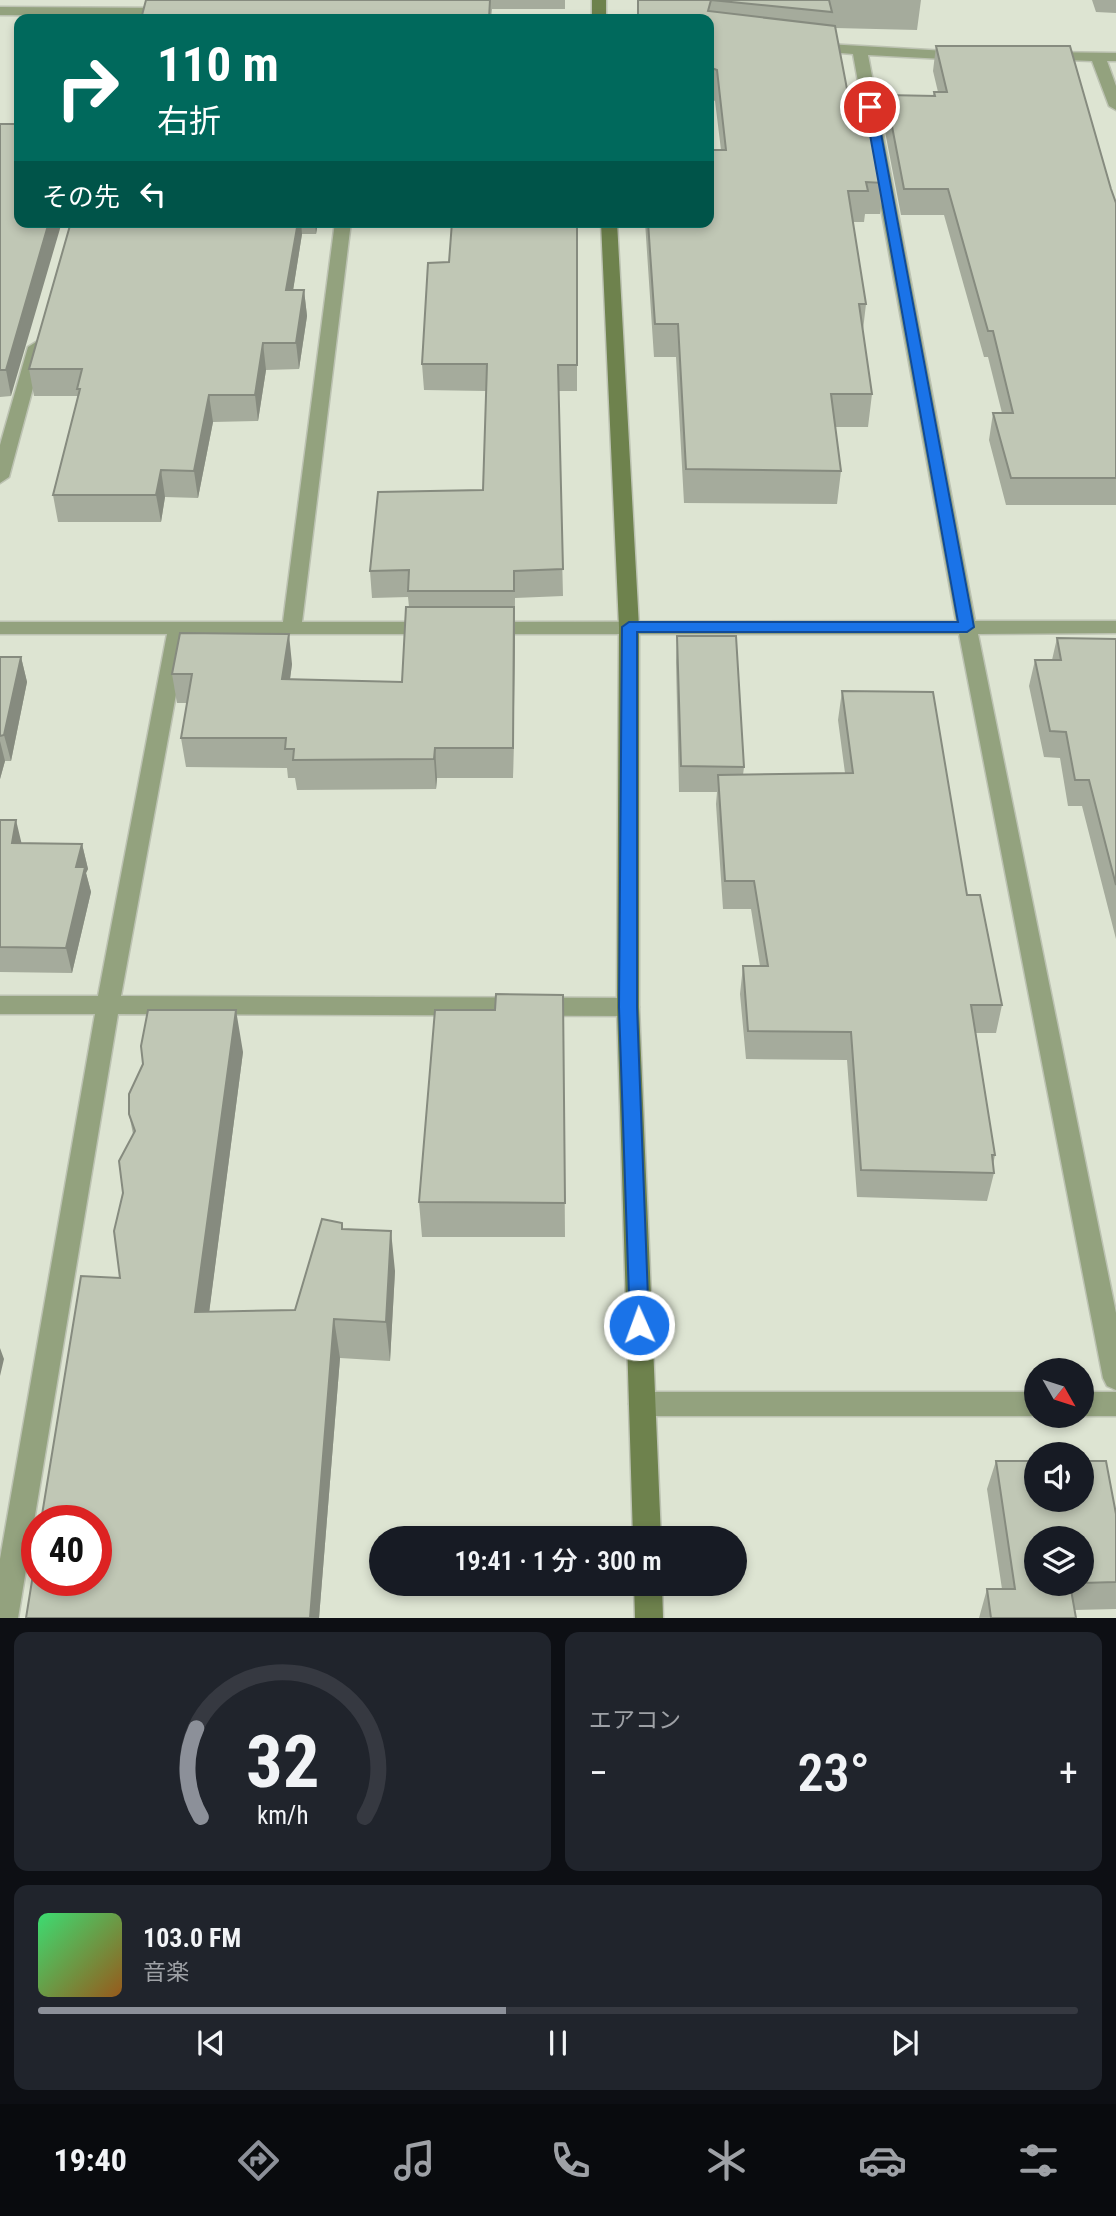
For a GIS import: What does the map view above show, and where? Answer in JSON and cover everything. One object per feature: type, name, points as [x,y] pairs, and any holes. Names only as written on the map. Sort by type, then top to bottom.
[{"type":"street","points":[[0,11],[98,14]]},
{"type":"street","points":[[149,14],[187,12]]},
{"type":"street","points":[[791,46],[860,52],[979,56]]},
{"type":"street","points":[[860,52],[967,627],[1116,1378]]},
{"type":"street","points":[[1032,56],[1116,57]]},
{"type":"street","points":[[1098,57],[1116,106]]},
{"type":"street","points":[[292,628],[342,228]]},
{"type":"street","points":[[609,228],[629,627],[628,1007],[647,1526]]},
{"type":"street","points":[[0,477],[41,329]]},
{"type":"street","points":[[0,628],[1116,627]]},
{"type":"street","points":[[4,1618],[108,1005],[178,628]]},
{"type":"street","points":[[0,1005],[628,1007]]},
{"type":"street","points":[[642,1404],[1024,1404]]},
{"type":"street","points":[[1094,1404],[1116,1404]]},
{"type":"street","points":[[648,1596],[649,1618]]},
{"type":"building","points":[[146,0],[490,0],[489,14],[142,14]]},
{"type":"building","points":[[638,0],[711,0],[708,11],[835,26],[847,89],[866,90],[884,183],[866,182],[868,191],[848,191],[866,304],[859,304],[872,394],[831,394],[841,471],[686,469],[678,324],[655,324],[648,228],[714,228],[714,150],[726,150],[717,70],[714,69],[714,14],[638,14]]},
{"type":"building","points":[[711,0],[829,0],[832,12]]},
{"type":"building","points":[[936,46],[1070,46],[1116,203],[1116,478],[1011,478],[993,413],[1013,413],[993,331],[988,331],[948,189],[904,189],[886,95],[935,96],[934,92],[947,92]]},
{"type":"building","points":[[0,124],[14,124],[14,228],[47,228],[6,370],[0,370]]},
{"type":"building","points":[[69,228],[297,228],[286,290],[304,290],[296,343],[263,343],[255,395],[209,395],[194,471],[161,470],[156,495],[53,495],[80,389],[77,389],[82,369],[29,369]]},
{"type":"building","points":[[452,228],[577,228],[577,365],[558,365],[563,569],[514,571],[514,591],[408,591],[409,570],[370,571],[378,492],[483,490],[487,364],[422,364],[428,263],[449,262]]},
{"type":"building","points":[[406,607],[514,607],[513,748],[435,748],[434,759],[293,760],[294,749],[285,749],[286,738],[181,738],[192,674],[172,674],[180,633],[289,634],[282,679],[402,682]]},
{"type":"building","points":[[677,636],[736,636],[744,767],[681,766]]},
{"type":"building","points":[[1057,638],[1116,639],[1116,885],[1089,780],[1075,780],[1066,732],[1050,731],[1035,660],[1061,660]]},
{"type":"building","points":[[0,657],[21,657],[4,735],[0,736]]},
{"type":"building","points":[[842,691],[933,692],[967,895],[980,895],[1002,1005],[971,1005],[995,1155],[992,1155],[994,1173],[861,1170],[851,1032],[748,1031],[743,966],[768,966],[754,881],[725,881],[718,775],[853,773]]},
{"type":"building","points":[[0,820],[16,820],[12,843],[82,844],[76,867],[85,867],[66,948],[0,947]]},
{"type":"building","points":[[496,994],[563,995],[565,1203],[419,1202],[435,1010],[495,1010]]},
{"type":"building","points":[[148,1010],[236,1010],[195,1312],[295,1310],[322,1219],[342,1223],[342,1229],[391,1231],[386,1322],[334,1319],[310,1618],[26,1618],[30,1596],[112,1596],[112,1505],[44,1505],[81,1276],[120,1278],[114,1231],[123,1193],[119,1161],[135,1131],[129,1114],[129,1094],[143,1064],[141,1046]]},
{"type":"building","points":[[996,1461],[1024,1461],[1024,1512],[1094,1512],[1094,1461],[1106,1461],[1116,1514],[1116,1582],[1094,1583],[1094,1526],[1024,1526],[1024,1596],[1072,1596],[1076,1618],[991,1618],[987,1589],[1015,1589]]},
{"type":"route","points":[[639,1325],[628,1007],[629,627],[967,627],[870,107]]}]
